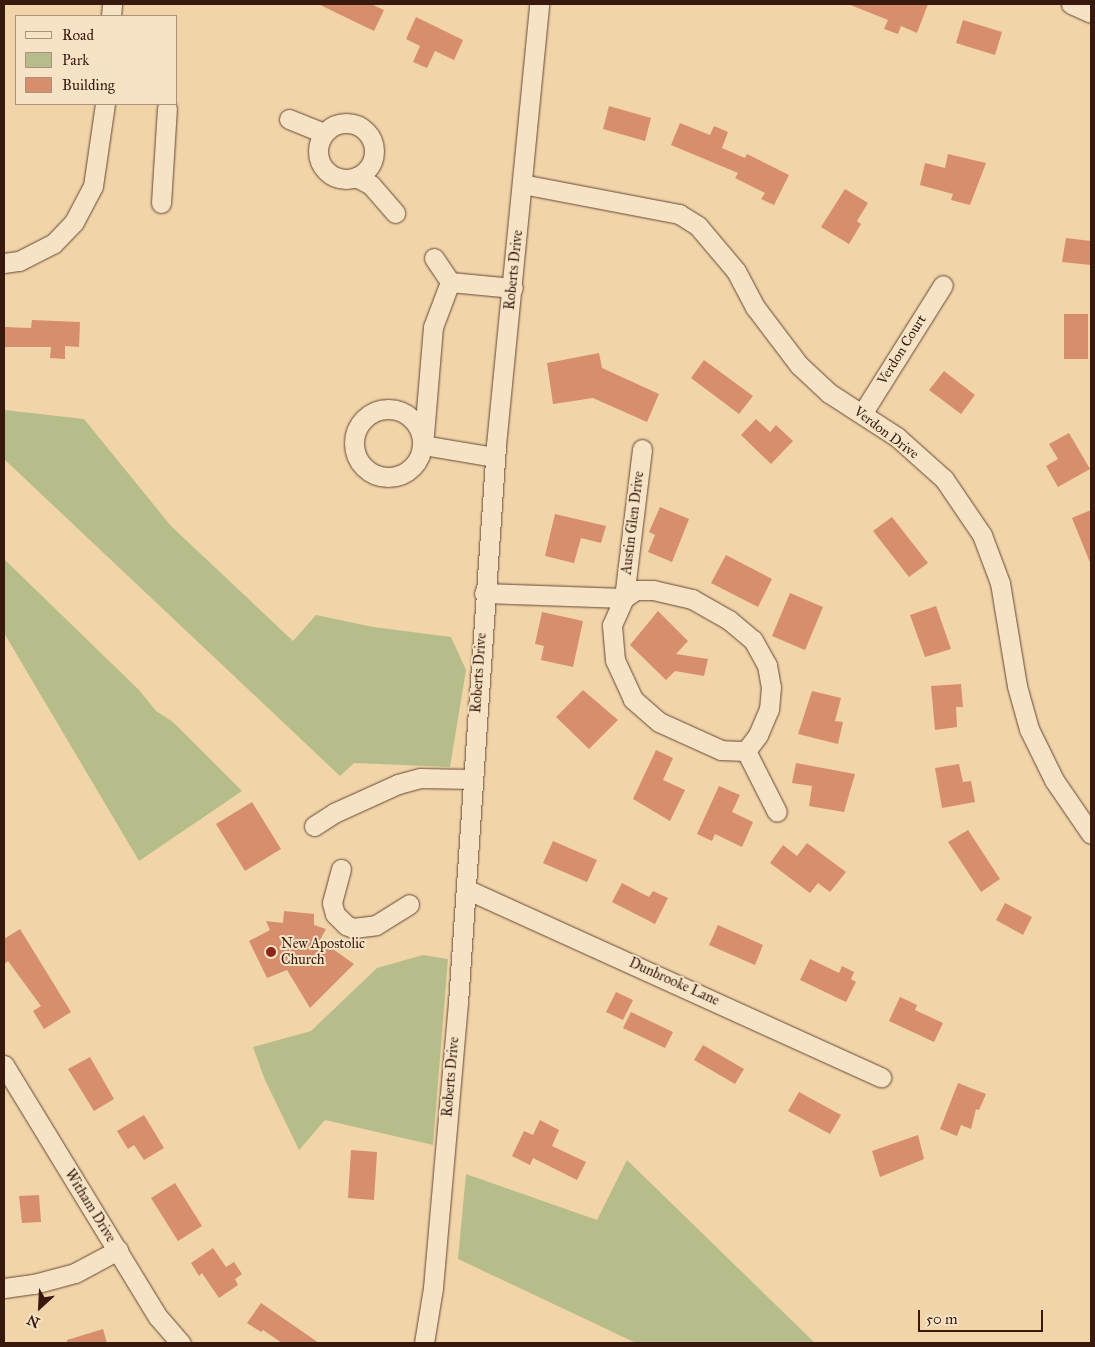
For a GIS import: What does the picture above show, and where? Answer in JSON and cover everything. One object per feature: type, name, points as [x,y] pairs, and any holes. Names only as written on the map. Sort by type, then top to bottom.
[{"type":"street","name":"Roberts Drive","points":[[424,1343],[433,1288],[466,890],[484,594],[495,457],[513,288],[539,4]]},
{"type":"street","points":[[1071,4],[1091,13]]},
{"type":"street","points":[[4,263],[19,261],[54,244],[74,222],[93,186],[105,105]]},
{"type":"street","points":[[162,203],[167,108]]},
{"type":"street","points":[[289,119],[323,133]]},
{"type":"street","points":[[348,122],[358,124],[371,138],[374,156],[365,172],[356,177],[338,178],[322,168],[317,150],[323,133],[330,126],[348,122]]},
{"type":"street","points":[[356,177],[371,185],[396,213]]},
{"type":"street","name":"Verdon Drive","points":[[522,184],[679,214],[698,226],[736,271],[755,307],[799,365],[829,392],[897,438],[944,479],[982,535],[1000,583],[1017,686],[1029,729],[1054,780],[1091,834]]},
{"type":"street","points":[[434,258],[450,282]]},
{"type":"street","points":[[450,282],[513,288]]},
{"type":"street","points":[[450,282],[433,326],[423,445],[495,457]]},
{"type":"street","name":"Verdon Court","points":[[862,414],[943,285]]},
{"type":"street","name":"Austin Glen Drive","points":[[484,594],[624,598],[636,590],[692,599],[729,620],[753,640],[767,665],[771,687],[769,709],[758,735],[746,751],[721,750],[659,722],[633,699],[615,660],[612,625],[624,598],[642,449]]},
{"type":"street","points":[[746,751],[777,812]]},
{"type":"street","points":[[314,826],[340,810],[405,782],[420,778],[473,779]]},
{"type":"street","points":[[341,869],[332,903],[335,914],[346,925],[353,928],[376,925],[409,904]]},
{"type":"street","name":"Dunbrooke Lane","points":[[466,890],[881,1077]]},
{"type":"street","name":"Witham Drive","points":[[4,1065],[158,1317],[181,1343]]},
{"type":"street","points":[[4,1288],[34,1284],[75,1273],[118,1250]]},
{"type":"green space","points":[[4,410],[84,419],[171,526],[293,641],[316,615],[373,627],[451,637],[466,670],[450,767],[354,763],[340,776],[4,459]]},
{"type":"green space","points":[[4,559],[139,690],[156,711],[173,722],[242,791],[139,861],[4,633]]},
{"type":"green space","points":[[423,955],[448,959],[433,1145],[325,1120],[299,1150],[265,1080],[253,1047],[311,1031],[377,968]]},
{"type":"green space","points":[[627,1160],[815,1343],[636,1343],[458,1259],[466,1174],[597,1220]]},
{"type":"building","points":[[318,4],[371,4],[384,10],[374,31]]},
{"type":"building","points":[[848,4],[928,4],[917,33],[901,26],[898,34],[884,29],[888,20]]},
{"type":"building","points":[[416,17],[463,40],[454,60],[435,51],[427,68],[413,62],[420,46],[406,39]]},
{"type":"building","points":[[963,20],[1002,32],[995,55],[956,43]]},
{"type":"building","points":[[609,106],[651,118],[645,141],[603,129]]},
{"type":"building","points":[[680,123],[710,135],[714,126],[728,132],[722,148],[745,158],[747,154],[789,175],[774,205],[761,199],[765,193],[735,178],[738,173],[671,145]]},
{"type":"building","points":[[948,154],[986,163],[970,205],[951,200],[953,194],[920,185],[925,163],[945,168]]},
{"type":"building","points":[[845,189],[868,203],[857,221],[861,224],[849,244],[821,227]]},
{"type":"building","points":[[1066,238],[1091,241],[1091,265],[1062,262]]},
{"type":"building","points":[[1064,314],[1088,314],[1088,359],[1064,359]]},
{"type":"building","points":[[32,320],[80,322],[79,347],[65,346],[65,359],[50,358],[51,347],[4,347],[4,327],[31,328]]},
{"type":"building","points":[[599,353],[602,368],[659,394],[647,422],[593,398],[553,404],[547,363]]},
{"type":"building","points":[[704,360],[753,396],[739,414],[691,378]]},
{"type":"building","points":[[944,371],[975,395],[961,414],[929,390]]},
{"type":"building","points":[[756,419],[770,432],[776,425],[793,441],[771,464],[741,435]]},
{"type":"building","points":[[1069,433],[1090,469],[1058,487],[1046,466],[1058,459],[1049,444]]},
{"type":"building","points":[[660,507],[689,519],[672,562],[648,552],[655,535],[649,532]]},
{"type":"building","points":[[1091,510],[1091,565],[1072,518]]},
{"type":"building","points":[[555,514],[606,526],[601,543],[581,538],[574,563],[545,556]]},
{"type":"building","points":[[892,517],[928,563],[909,577],[873,531]]},
{"type":"building","points":[[726,555],[772,579],[758,607],[711,583]]},
{"type":"building","points":[[790,593],[823,607],[805,650],[772,636]]},
{"type":"building","points":[[936,606],[951,649],[925,657],[910,615]]},
{"type":"building","points":[[658,611],[688,641],[676,654],[708,659],[704,676],[675,671],[666,680],[630,645]]},
{"type":"building","points":[[542,612],[583,621],[573,667],[541,660],[544,646],[535,644]]},
{"type":"building","points":[[961,684],[963,707],[956,707],[957,727],[935,730],[931,686]]},
{"type":"building","points":[[583,690],[618,720],[589,749],[556,717]]},
{"type":"building","points":[[812,691],[841,698],[835,721],[843,722],[838,744],[798,734]]},
{"type":"building","points":[[656,750],[673,758],[663,780],[685,790],[670,821],[633,799]]},
{"type":"building","points":[[796,763],[855,774],[844,812],[809,806],[812,786],[792,783]]},
{"type":"building","points":[[959,764],[963,782],[971,781],[975,802],[942,808],[935,768]]},
{"type":"building","points":[[719,786],[740,795],[732,812],[753,822],[742,847],[715,834],[712,841],[697,834]]},
{"type":"building","points":[[252,802],[281,849],[245,871],[216,824]]},
{"type":"building","points":[[968,830],[1000,879],[981,892],[948,842]]},
{"type":"building","points":[[553,841],[597,860],[587,882],[543,863]]},
{"type":"building","points":[[807,843],[846,872],[830,892],[818,883],[810,893],[770,863],[783,845],[797,856]]},
{"type":"building","points":[[622,883],[649,897],[653,891],[668,898],[655,924],[612,902]]},
{"type":"building","points":[[1005,903],[1032,917],[1023,935],[996,920]]},
{"type":"building","name":"New Apostolic Church","points":[[284,911],[314,914],[314,925],[326,929],[320,940],[354,964],[310,1008],[287,970],[267,978],[249,941],[270,930],[266,921],[283,923]]},
{"type":"building","points":[[718,925],[763,945],[755,965],[709,945]]},
{"type":"building","points":[[20,929],[71,1012],[44,1029],[33,1011],[41,1006],[8,961],[4,964],[4,939]]},
{"type":"building","points":[[810,959],[839,973],[842,966],[854,972],[851,979],[856,982],[846,1002],[800,980]]},
{"type":"building","points":[[616,992],[633,1000],[623,1020],[606,1012]]},
{"type":"building","points":[[900,997],[917,1005],[915,1010],[943,1023],[934,1042],[889,1021]]},
{"type":"building","points":[[631,1012],[673,1032],[665,1048],[623,1028]]},
{"type":"building","points":[[703,1045],[744,1069],[735,1084],[694,1060]]},
{"type":"building","points":[[90,1057],[114,1099],[94,1111],[68,1069]]},
{"type":"building","points":[[958,1083],[986,1094],[979,1110],[976,1109],[971,1129],[961,1125],[957,1136],[940,1129]]},
{"type":"building","points":[[799,1092],[841,1115],[830,1134],[788,1111]]},
{"type":"building","points":[[144,1115],[164,1148],[144,1160],[134,1145],[128,1149],[117,1131]]},
{"type":"building","points":[[540,1120],[559,1130],[552,1146],[586,1162],[577,1180],[533,1158],[530,1165],[512,1156],[524,1131],[533,1135]]},
{"type":"building","points":[[918,1135],[924,1159],[880,1177],[872,1151]]},
{"type":"building","points":[[351,1150],[377,1152],[374,1200],[348,1198]]},
{"type":"building","points":[[175,1183],[202,1226],[178,1241],[151,1198]]},
{"type":"building","points":[[39,1195],[41,1222],[22,1223],[19,1196]]},
{"type":"building","points":[[213,1248],[226,1267],[234,1262],[242,1274],[235,1279],[238,1285],[219,1298],[202,1273],[199,1276],[191,1263]]},
{"type":"building","points":[[261,1303],[319,1343],[282,1343],[263,1330],[261,1332],[247,1323]]},
{"type":"building","points":[[103,1329],[107,1343],[67,1343],[67,1340]]},
{"type":"place","name":"New Apostolic Church","points":[[271,952]]}]
